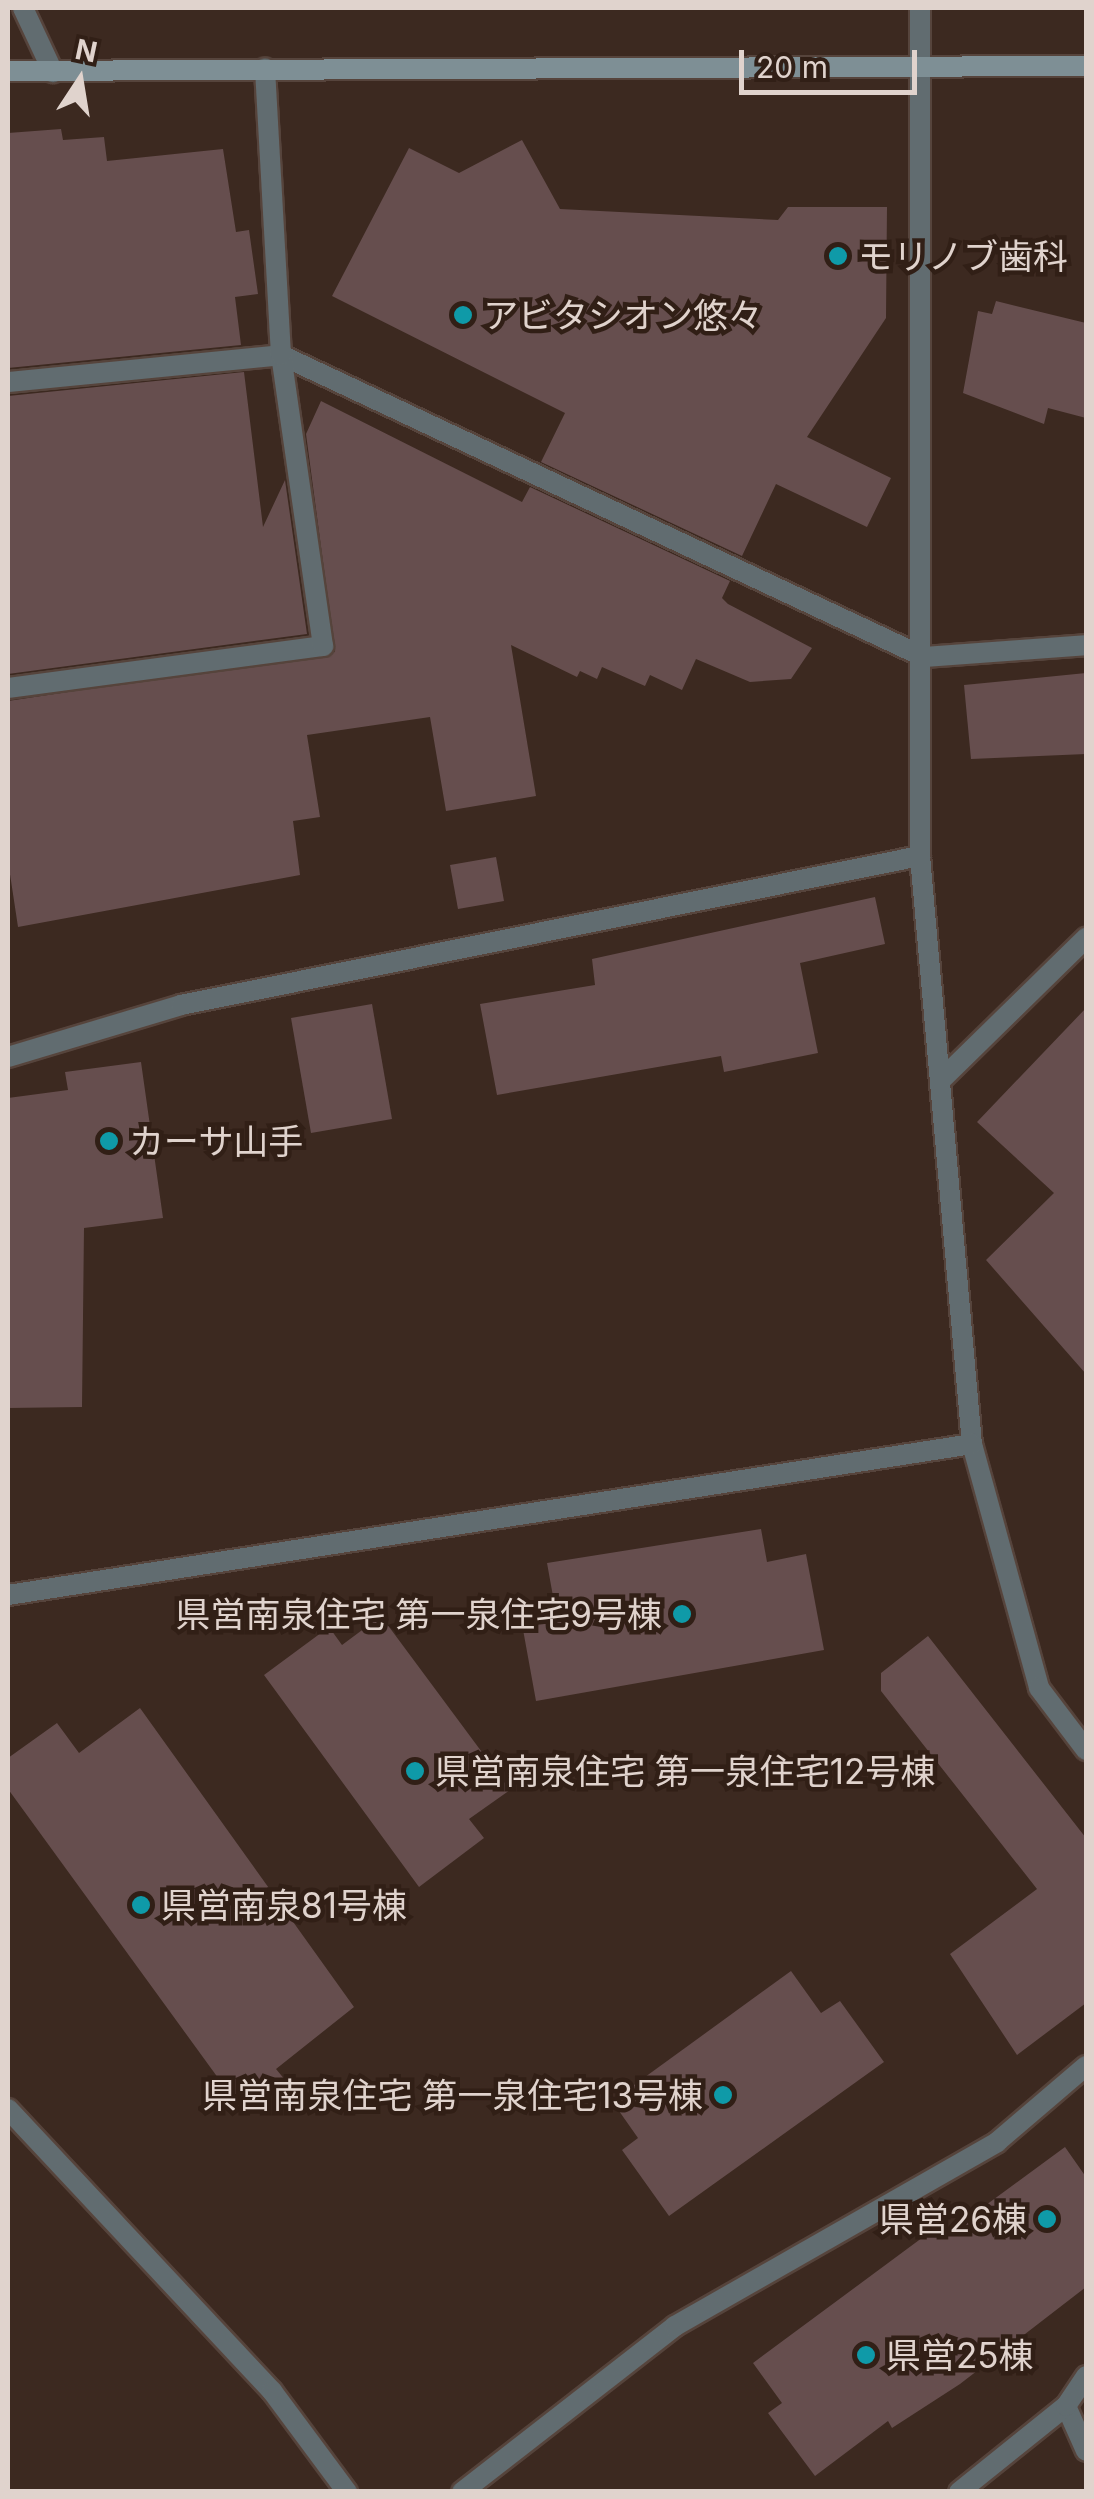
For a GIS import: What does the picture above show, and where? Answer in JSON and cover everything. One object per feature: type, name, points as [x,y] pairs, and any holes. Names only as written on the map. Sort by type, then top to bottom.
[{"type":"street","points":[[23,8],[53,72]]},
{"type":"street","points":[[920,8],[924,657],[920,856],[972,1444],[1039,1688],[1086,1750]]},
{"type":"street","points":[[8,71],[1086,66]]},
{"type":"street","points":[[8,688],[323,646],[281,354],[266,68]]},
{"type":"street","points":[[8,382],[281,354],[924,657],[1086,645]]},
{"type":"street","points":[[8,1057],[180,1005],[920,856]]},
{"type":"street","points":[[942,1079],[1086,938]]},
{"type":"street","points":[[8,1595],[972,1444]]},
{"type":"street","points":[[462,2492],[675,2326],[996,2142],[1086,2066]]},
{"type":"street","points":[[8,2109],[272,2391],[347,2492]]},
{"type":"street","points":[[959,2492],[1066,2406],[1086,2376]]},
{"type":"street","points":[[1066,2406],[1086,2451]]},
{"type":"building","points":[[61,129],[63,140],[104,137],[107,161],[223,149],[236,232],[249,230],[258,294],[235,297],[241,345],[8,368],[8,133]]},
{"type":"building","points":[[522,140],[560,209],[778,220],[788,207],[887,207],[886,318],[807,437],[891,478],[867,527],[776,484],[742,556],[541,462],[565,413],[332,296],[409,148],[459,173]]},
{"type":"building","points":[[996,301],[1086,323],[1086,418],[1048,408],[1044,424],[963,393],[978,311],[992,314]]},
{"type":"building","points":[[244,372],[263,527],[285,480],[307,634],[8,674],[8,396]]},
{"type":"building","points":[[321,401],[522,502],[530,487],[730,581],[722,598],[728,604],[812,648],[791,679],[750,682],[696,659],[682,690],[650,675],[645,686],[602,667],[597,679],[580,671],[577,677],[511,645],[536,796],[446,811],[430,717],[307,735],[320,817],[293,821],[300,875],[18,927],[8,861],[8,701],[335,652],[306,434]]},
{"type":"building","points":[[1086,673],[1086,754],[971,759],[964,685]]},
{"type":"building","points":[[496,857],[504,901],[458,909],[450,865]]},
{"type":"building","points":[[875,897],[885,944],[800,963],[818,1053],[724,1072],[721,1056],[497,1095],[480,1004],[595,985],[592,959]]},
{"type":"building","points":[[372,1004],[392,1119],[311,1133],[291,1018]]},
{"type":"building","points":[[1086,1008],[1086,1374],[986,1260],[1054,1193],[977,1122]]},
{"type":"building","points":[[141,1062],[163,1218],[84,1228],[82,1407],[8,1408],[8,1098],[68,1090],[65,1072]]},
{"type":"building","name":"県営南泉住宅 第一泉住宅9号棟","points":[[761,1529],[767,1562],[806,1554],[824,1650],[536,1701],[522,1624],[556,1613],[547,1563]]},
{"type":"building","name":"県営南泉住宅 第一泉住宅12号棟","points":[[381,1616],[510,1790],[469,1819],[484,1838],[419,1887],[264,1675],[329,1627],[342,1645]]},
{"type":"building","points":[[928,1636],[1086,1838],[1086,2003],[1017,2055],[950,1954],[1037,1889],[881,1691],[881,1673]]},
{"type":"building","points":[[140,1708],[354,2007],[276,2069],[286,2081],[245,2115],[8,1789],[8,1758],[57,1723],[79,1753]]},
{"type":"building","name":"県営南泉住宅 第一泉住宅13号棟","points":[[791,1971],[821,2013],[840,2001],[884,2062],[669,2216],[622,2150],[638,2138],[612,2101]]},
{"type":"building","name":"県営25棟","points":[[1065,2147],[1086,2177],[1086,2287],[960,2384],[892,2428],[888,2421],[815,2476],[768,2413],[782,2403],[753,2363],[934,2229],[941,2238]]},
{"type":"place","name":"モリノブ歯科","points":[[838,256]]},
{"type":"place","name":"アビタシオン悠々","points":[[463,315]]},
{"type":"place","name":"カーサ山手","points":[[109,1141]]},
{"type":"place","name":"県営南泉住宅 第一泉住宅9号棟","points":[[682,1614]]},
{"type":"place","name":"県営南泉住宅 第一泉住宅12号棟","points":[[415,1771]]},
{"type":"place","name":"県営南泉81号棟","points":[[141,1905]]},
{"type":"place","name":"県営南泉住宅 第一泉住宅13号棟","points":[[723,2095]]},
{"type":"place","name":"県営26棟","points":[[1047,2219]]},
{"type":"place","name":"県営25棟","points":[[866,2355]]}]
